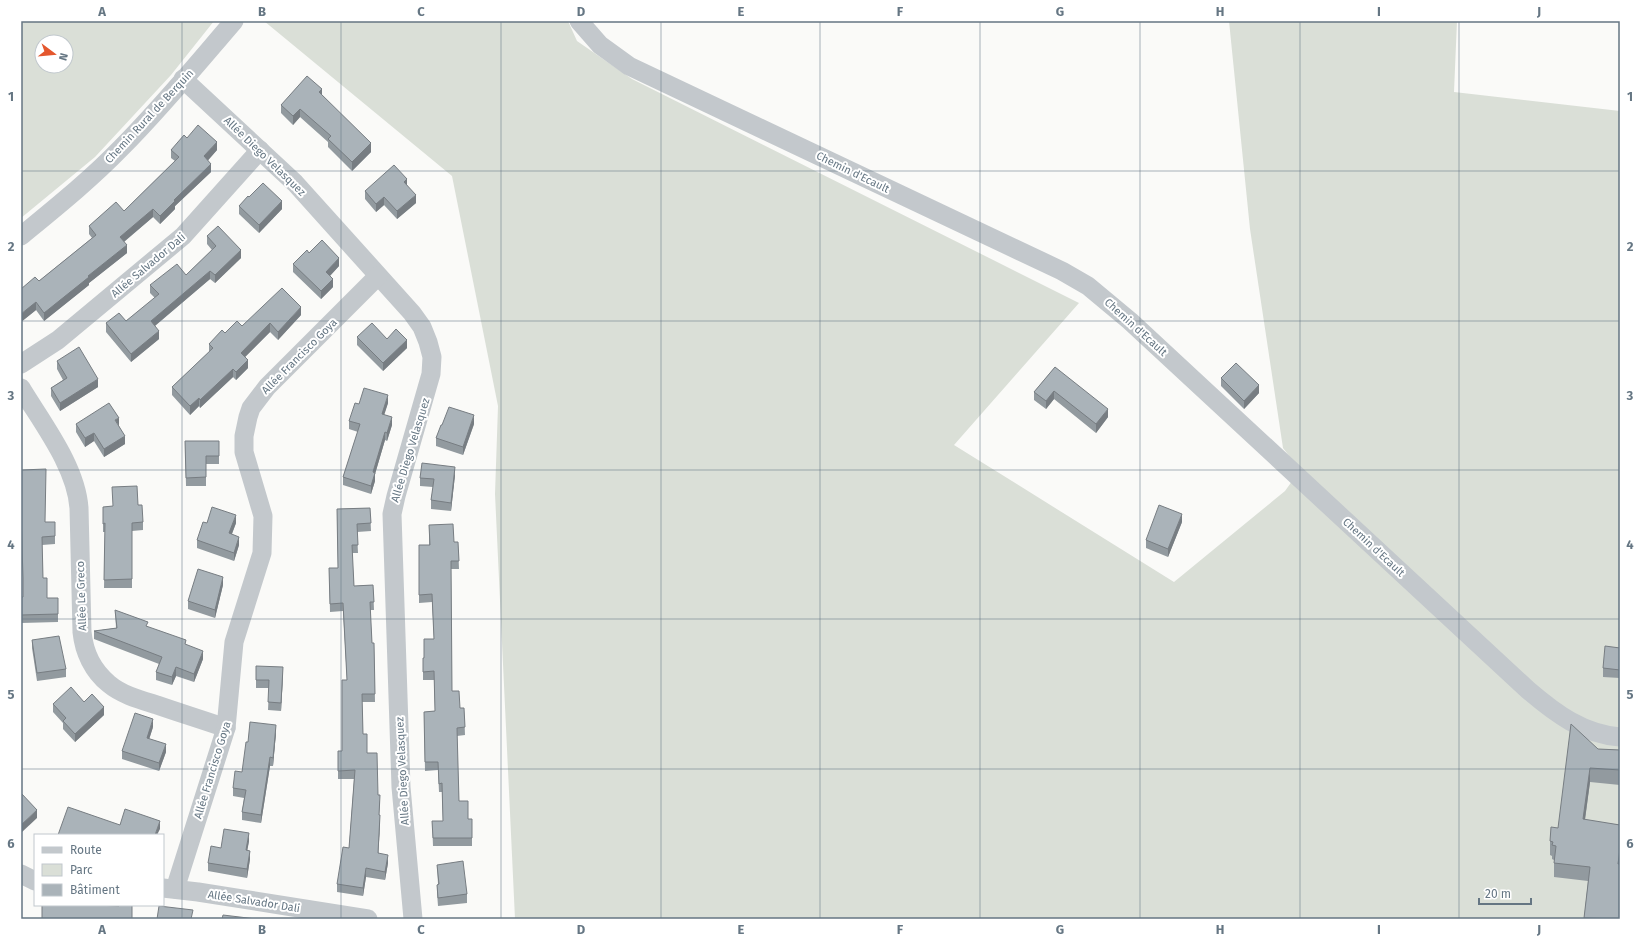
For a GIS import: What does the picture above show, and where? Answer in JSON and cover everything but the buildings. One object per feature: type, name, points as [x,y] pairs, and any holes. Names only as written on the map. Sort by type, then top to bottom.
[{"type":"street","name":"Chemin Rural de Berquin","points":[[21,236],[100,168],[140,129],[234,21]]},
{"type":"street","name":"Chemin d'Ecault","points":[[579,21],[600,45],[629,66],[1062,271],[1088,286],[1130,321],[1528,690],[1558,714],[1579,726],[1600,734],[1620,737]]},
{"type":"street","name":"Allée Diego Velasquez","points":[[184,79],[318,207],[422,327],[428,342],[432,357],[428,389],[392,514],[401,787],[413,919]]},
{"type":"street","name":"Allée Salvador Dali","points":[[21,364],[58,340],[183,236],[260,150]]},
{"type":"street","name":"Allée Francisco Goya","points":[[169,889],[226,728],[234,642],[260,562],[264,535],[261,507],[244,452],[244,436],[248,417],[253,405],[267,386],[378,276]]},
{"type":"street","name":"Allée Le Greco","points":[[21,388],[62,457],[77,490],[79,508],[82,632],[84,646],[91,663],[103,679],[117,690],[135,698],[226,728]]},
{"type":"street","points":[[21,874],[34,880]]},
{"type":"street","name":"Allée Salvador Dali","points":[[169,889],[368,919]]},
{"type":"green space","points":[[21,21],[214,21],[171,75],[95,157],[21,218]]},
{"type":"green space","points":[[264,21],[568,21],[577,41],[632,79],[1079,303],[954,445],[1174,582],[1285,491],[1300,470],[1283,448],[1250,229],[1229,21],[1457,21],[1454,92],[1620,111],[1620,919],[515,919],[495,494],[498,406],[452,176]]}]
